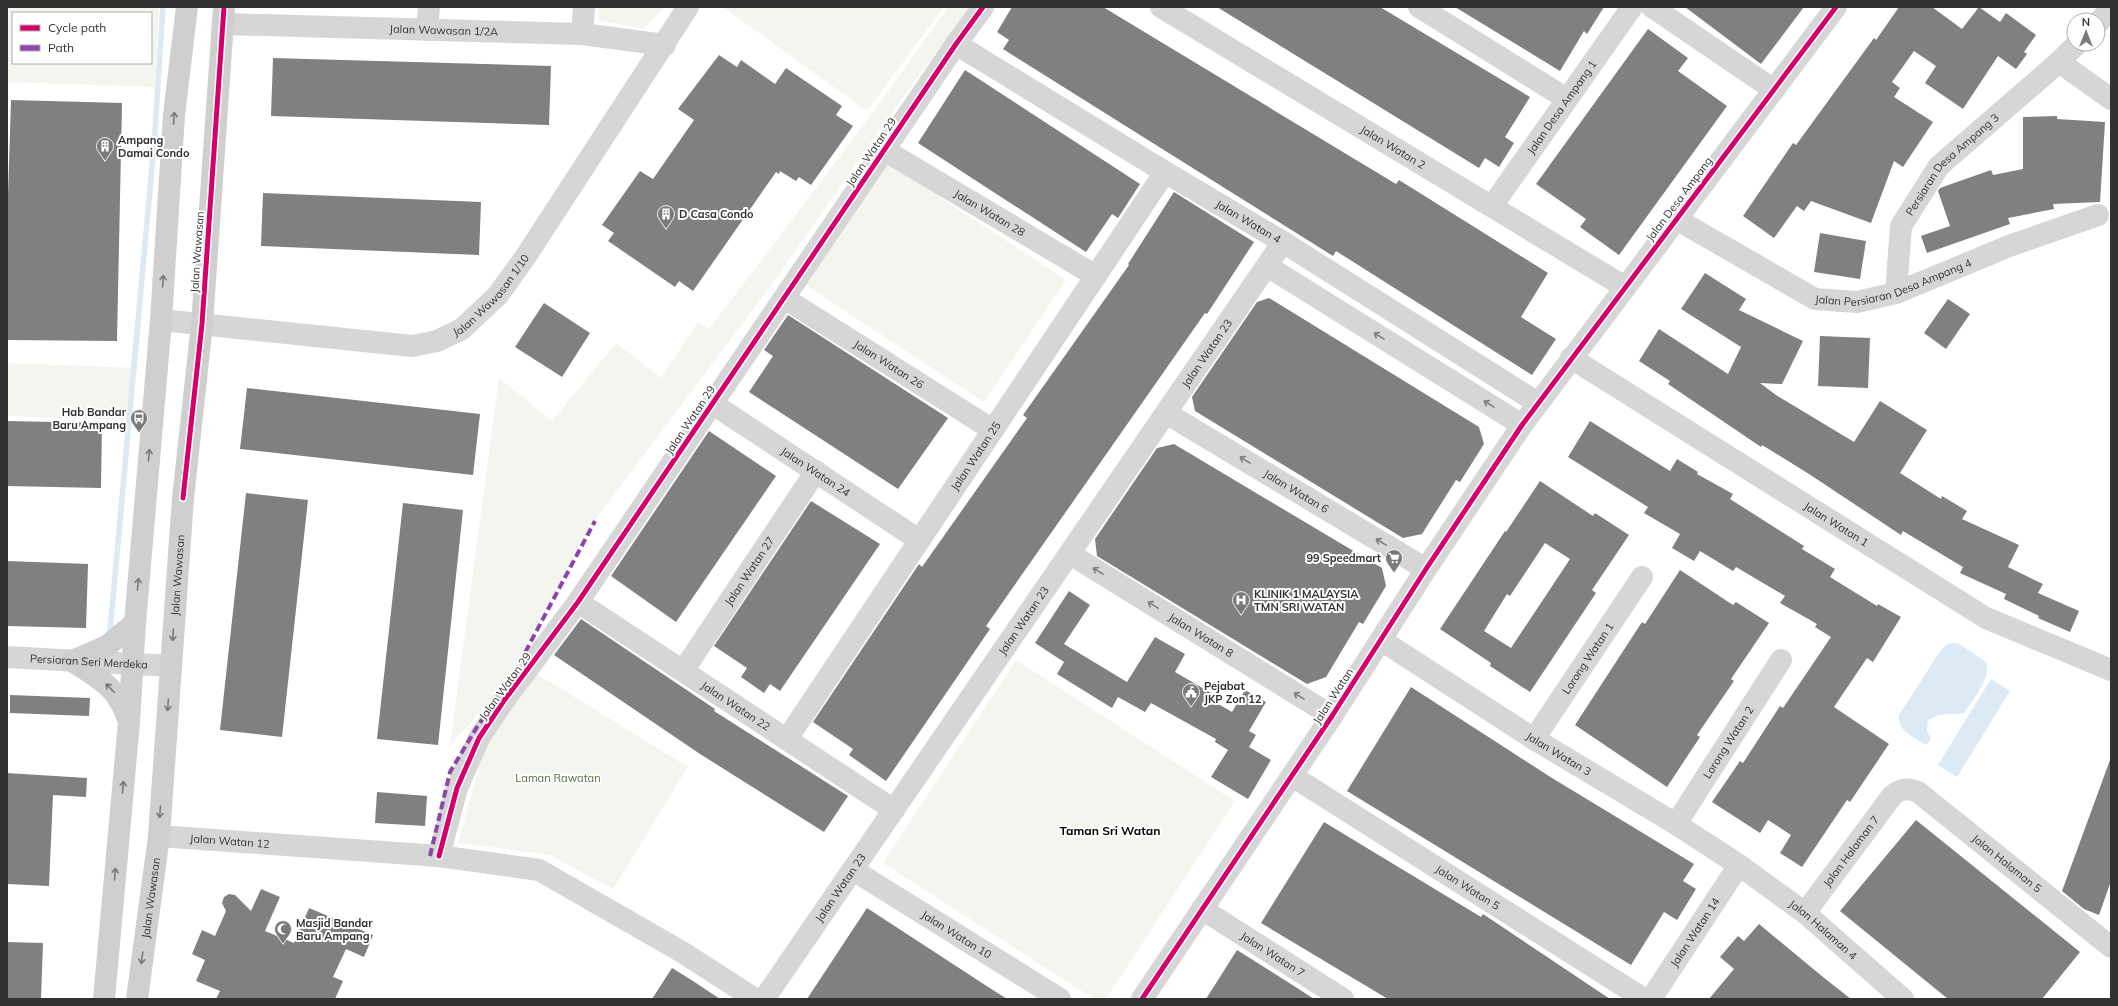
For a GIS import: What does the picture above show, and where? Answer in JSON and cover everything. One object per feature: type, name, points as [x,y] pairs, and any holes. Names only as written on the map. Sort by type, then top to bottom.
[{"type":"main road","points":[[104,999],[129,722],[135,623],[161,320],[174,115],[187,7]]},
{"type":"main road","name":"Jalan Wawasan","points":[[137,999],[158,836],[183,498],[202,324],[223,15]]},
{"type":"main road","points":[[72,661],[107,646],[135,623]]},
{"type":"main road","points":[[72,661],[113,690],[125,710],[129,722]]},
{"type":"street","points":[[427,30],[429,7]]},
{"type":"street","points":[[582,34],[584,7]]},
{"type":"street","name":"Jalan Wawasan 1/10","points":[[161,320],[412,346],[437,341],[462,329],[498,295],[526,256],[566,192],[665,45],[688,7]]},
{"type":"street","name":"Jalan Watan 29","points":[[439,856],[457,788],[479,738],[503,702],[578,602],[956,44],[983,7]]},
{"type":"street","name":"Jalan Watan 2","points":[[1161,7],[1625,287]]},
{"type":"street","points":[[1419,7],[1567,99]]},
{"type":"street","name":"Jalan Desa Ampang 1","points":[[1492,206],[1632,7]]},
{"type":"street","points":[[1652,7],[1774,90]]},
{"type":"street","name":"Jalan Desa Ampang","points":[[1538,403],[1836,7]]},
{"type":"street","name":"Jalan Wawasan 1/2A","points":[[223,15],[282,16],[427,30],[582,34],[665,45]]},
{"type":"street","name":"Jalan Watan 4","points":[[956,44],[1165,172],[1283,242],[1538,403]]},
{"type":"street","name":"Persiaran Desa Ampang 3","points":[[1896,293],[1901,226],[1939,166],[2069,52]]},
{"type":"street","points":[[2059,62],[2111,99]]},
{"type":"street","name":"Jalan Watan 28","points":[[884,150],[1096,276]]},
{"type":"street","name":"Jalan Watan 25","points":[[786,739],[1165,172]]},
{"type":"street","name":"Jalan Persiaran Desa Ampang 4","points":[[1676,219],[1815,299],[1857,302],[1896,293],[2009,246],[2098,215]]},
{"type":"street","name":"Jalan Watan 23","points":[[764,999],[1283,242]]},
{"type":"street","points":[[1267,266],[1522,425]]},
{"type":"street","name":"Jalan Watan 26","points":[[784,298],[993,430]]},
{"type":"street","name":"Jalan Watan 1","points":[[1571,358],[1986,618],[2111,670]]},
{"type":"street","name":"Jalan Watan","points":[[1142,999],[1332,716],[1426,569],[1538,403]]},
{"type":"street","name":"Jalan Watan 24","points":[[713,404],[919,540]]},
{"type":"street","name":"Jalan Watan 6","points":[[1166,413],[1426,569]]},
{"type":"street","name":"Jalan Watan 27","points":[[683,671],[816,471]]},
{"type":"street","name":"Jalan Watan 8","points":[[1070,554],[1332,716]]},
{"type":"street","name":"Lorong Watan 1","points":[[1534,739],[1642,577]]},
{"type":"street","name":"Jalan Watan 22","points":[[578,602],[894,810]]},
{"type":"street","name":"Jalan Watan 3","points":[[1381,640],[1534,739],[1676,824],[1739,865]]},
{"type":"street","name":"Persiaran Seri Merdeka","points":[[7,657],[171,666]]},
{"type":"street","name":"Lorong Watan 2","points":[[1676,824],[1780,660]]},
{"type":"street","name":"Jalan Watan 5","points":[[1292,776],[1644,999]]},
{"type":"street","name":"Jalan Halaman 5","points":[[1898,790],[1911,789],[1918,792],[2110,942]]},
{"type":"street","name":"Jalan Halaman 7","points":[[1805,913],[1898,790]]},
{"type":"street","name":"Jalan Watan 12","points":[[158,836],[302,848],[439,856],[539,870],[682,952],[755,999]]},
{"type":"street","name":"Jalan Halaman 4","points":[[1739,865],[1805,913],[1903,999]]},
{"type":"street","name":"Jalan Watan 14","points":[[1652,999],[1739,865]]},
{"type":"street","name":"Jalan Watan 10","points":[[853,870],[1060,999]]},
{"type":"street","name":"Jalan Watan 7","points":[[1202,910],[1343,999]]},
{"type":"green space","points":[[7,7],[159,7],[155,87],[7,82]]},
{"type":"green space","points":[[599,7],[664,7],[644,29],[598,20]]},
{"type":"green space","points":[[723,7],[944,7],[867,111]]},
{"type":"green space","points":[[948,7],[969,7],[872,141],[768,290],[594,521],[500,691],[450,745],[499,378],[552,421],[616,343],[661,378],[698,322],[709,329],[869,118]]},
{"type":"green space","points":[[886,162],[1066,280],[984,402],[804,284]]},
{"type":"green space","points":[[7,363],[137,368],[129,420],[7,416]]},
{"type":"green space","points":[[1016,660],[1235,801],[1106,999],[1094,999],[883,863]]},
{"type":"green space","name":"Laman Rawatan","points":[[537,674],[688,767],[613,889],[550,855],[458,843],[481,759],[496,725]]},
{"type":"shaded area","points":[[1948,644],[1959,644],[1985,661],[1987,673],[1977,695],[1964,713],[1939,715],[1928,720],[1927,731],[1931,739],[1926,745],[1907,733],[1899,721],[1899,715],[1941,650]]},
{"type":"shaded area","points":[[1991,679],[2010,691],[1957,777],[1938,765]]},
{"type":"building","points":[[1012,7],[1103,7],[1396,184],[1399,180],[1548,273],[1521,317],[1556,339],[1532,375],[1336,251],[1333,256],[1003,49],[1009,40],[997,32]]},
{"type":"building","points":[[1217,7],[1380,7],[1530,97],[1505,137],[1514,143],[1499,167],[1485,158],[1479,168]]},
{"type":"building","points":[[1455,7],[1604,7],[1587,34],[1584,31],[1560,71]]},
{"type":"building","points":[[1685,7],[1804,7],[1761,64]]},
{"type":"building","points":[[1899,7],[1932,7],[1962,29],[1979,7],[2000,22],[2006,13],[2036,35],[2024,52],[2027,54],[2016,69],[1998,56],[1963,109],[1925,83],[1936,66],[1914,51],[1892,82],[1900,88],[1894,97],[1933,122],[1903,167],[1894,161],[1871,223],[1811,201],[1804,211],[1797,206],[1774,238],[1743,216],[1793,143],[1796,145],[1874,38],[1876,40]]},
{"type":"building","points":[[1648,29],[1688,58],[1678,71],[1727,106],[1619,255],[1580,227],[1586,219],[1536,184]]},
{"type":"building","points":[[719,55],[737,67],[741,60],[775,84],[786,68],[842,106],[836,115],[853,126],[811,185],[799,177],[796,181],[780,171],[779,174],[776,172],[693,291],[679,281],[675,287],[608,241],[614,233],[602,225],[640,171],[653,179],[694,120],[678,109]]},
{"type":"building","points":[[273,58],[551,66],[549,125],[271,116]]},
{"type":"building","points":[[965,70],[1140,184],[1118,218],[1112,214],[1086,252],[918,143]]},
{"type":"building","points":[[11,100],[122,103],[117,341],[7,340],[7,226]]},
{"type":"building","points":[[2057,116],[2057,119],[2105,122],[2100,202],[2053,204],[2054,209],[2008,218],[2010,224],[1927,253],[1921,236],[1950,226],[1938,191],[1940,188],[1991,170],[1993,175],[2023,169],[2023,117]]},
{"type":"building","points":[[1174,192],[1254,242],[1207,314],[1205,313],[986,626],[990,629],[886,781],[849,755],[853,749],[813,722],[919,564],[922,567],[1027,418],[1023,415],[1129,265],[1128,264]]},
{"type":"building","points":[[263,193],[481,202],[479,255],[261,246]]},
{"type":"building","points":[[1820,233],[1866,241],[1860,279],[1814,272]]},
{"type":"building","points":[[1705,273],[1746,299],[1739,310],[1803,341],[1782,384],[1760,383],[1776,395],[1854,442],[1880,401],[1927,430],[1900,473],[1941,499],[1942,496],[1967,511],[1962,519],[2019,545],[2008,567],[2043,584],[2038,593],[2079,611],[2070,632],[2038,618],[2039,616],[2004,599],[2006,594],[1960,573],[1963,567],[1903,531],[1901,535],[1809,474],[1762,445],[1761,447],[1668,384],[1670,381],[1639,361],[1659,329],[1728,374],[1741,347],[1681,309]]},
{"type":"building","points":[[1269,298],[1479,427],[1484,444],[1460,482],[1456,480],[1422,534],[1403,538],[1195,411],[1192,397],[1257,302]]},
{"type":"building","points":[[1948,299],[1970,314],[1946,349],[1924,333]]},
{"type":"building","points":[[544,303],[590,333],[562,377],[515,347]]},
{"type":"building","points":[[788,315],[948,418],[898,489],[749,392],[773,356],[764,350]]},
{"type":"building","points":[[1820,336],[1870,338],[1868,388],[1818,386]]},
{"type":"building","points":[[247,388],[480,414],[473,475],[240,449]]},
{"type":"building","points":[[7,421],[102,423],[101,488],[7,486]]},
{"type":"building","points":[[1590,421],[1670,471],[1677,459],[1698,472],[1697,474],[1733,494],[1730,499],[1804,546],[1802,549],[1835,569],[1830,577],[1877,606],[1878,604],[1901,617],[1873,662],[1867,658],[1834,707],[1889,744],[1850,802],[1847,800],[1802,867],[1780,853],[1791,835],[1768,820],[1760,833],[1712,802],[1740,761],[1743,763],[1780,706],[1783,708],[1831,637],[1815,627],[1817,624],[1780,603],[1785,596],[1736,567],[1733,571],[1700,551],[1694,561],[1672,548],[1680,534],[1644,513],[1648,507],[1568,457]]},
{"type":"building","points":[[709,431],[776,476],[676,622],[611,576]]},
{"type":"building","points":[[1174,444],[1382,568],[1386,586],[1363,624],[1359,622],[1326,677],[1307,684],[1097,556],[1095,539],[1157,448]]},
{"type":"building","points":[[1540,481],[1593,516],[1595,513],[1629,535],[1592,590],[1596,593],[1530,692],[1490,666],[1491,663],[1440,629],[1505,531],[1506,532]],"holes":[[[1545,543],[1570,559],[1511,648],[1484,631],[1507,594],[1510,596]]]},
{"type":"building","points":[[246,493],[308,500],[282,737],[220,730]]},
{"type":"building","points":[[811,501],[880,544],[780,691],[770,684],[764,693],[741,677],[747,668],[714,646]]},
{"type":"building","points":[[403,503],[463,510],[438,745],[377,739]]},
{"type":"building","points":[[7,561],[88,564],[86,628],[7,626]]},
{"type":"building","points":[[1680,570],[1733,605],[1736,602],[1769,623],[1731,679],[1734,681],[1697,735],[1700,737],[1667,787],[1575,725],[1642,622],[1645,624]]},
{"type":"building","points":[[1069,591],[1090,605],[1064,644],[1127,682],[1155,637],[1185,654],[1175,672],[1211,693],[1208,698],[1232,712],[1245,690],[1266,702],[1249,731],[1256,735],[1249,747],[1271,760],[1248,799],[1211,777],[1228,750],[1215,742],[1216,739],[1151,703],[1145,712],[1118,697],[1112,708],[1057,674],[1064,662],[1035,643]]},
{"type":"building","points":[[581,619],[715,709],[714,711],[848,796],[824,832],[700,754],[554,655]]},
{"type":"building","points":[[1411,687],[1552,778],[1694,864],[1683,881],[1696,889],[1677,920],[1664,912],[1631,965],[1347,791]]},
{"type":"building","points":[[10,695],[90,698],[89,716],[10,713]]},
{"type":"building","points":[[2110,760],[2111,881],[2099,915],[2084,909],[2062,891]]},
{"type":"building","points":[[7,773],[87,778],[86,797],[53,795],[49,886],[7,884]]},
{"type":"building","points":[[377,792],[427,796],[425,826],[375,823]]},
{"type":"building","points":[[1916,820],[2080,952],[2042,999],[1948,999],[1840,911]]},
{"type":"building","points":[[1324,822],[1481,917],[1483,914],[1610,999],[1388,999],[1261,923]]},
{"type":"building","name":"Masjid Bandar Baru Ampang","points":[[261,889],[280,897],[265,931],[294,943],[309,908],[373,935],[364,957],[346,949],[333,977],[343,981],[335,999],[216,999],[220,991],[196,981],[205,960],[192,954],[202,930],[215,936],[226,911],[222,903],[224,897],[229,894],[235,895],[251,911]]},
{"type":"building","points":[[867,908],[979,981],[1007,999],[807,999]]},
{"type":"building","points":[[1759,924],[1851,999],[1709,999],[1734,969],[1720,957],[1738,936],[1744,941]]},
{"type":"building","points":[[7,942],[43,943],[41,999],[7,999]]},
{"type":"building","points":[[1237,950],[1294,986],[1314,999],[1206,999]]},
{"type":"building","points":[[672,968],[693,981],[720,999],[652,999]]},
{"type":"waterway","points":[[110,631],[154,145],[163,7]]},
{"type":"marked path","points":[[430,856],[450,772],[477,727],[512,677],[595,521]]},
{"type":"cycle path","points":[[183,498],[202,324],[224,7]]},
{"type":"cycle path","points":[[439,856],[457,788],[479,738],[503,702],[578,602],[956,44],[983,7]]},
{"type":"cycle path","points":[[1142,999],[1332,716],[1426,569],[1522,425],[1836,7]]},
{"type":"place","name":"Ampang Damai Condo","points":[[105,161]]},
{"type":"place","name":"D Casa Condo","points":[[666,229]]},
{"type":"place","name":"Hab Bandar Baru Ampang","points":[[139,433]]},
{"type":"place","name":"99 Speedmart","points":[[1394,573]]},
{"type":"place","name":"KLINIK 1 MALAYSIA TMN SRI WATAN","points":[[1241,615]]},
{"type":"place","name":"Pejabat JKP Zon 12","points":[[1191,707]]},
{"type":"place","name":"Masjid Bandar Baru Ampang","points":[[283,944]]},
{"type":"district","name":"Taman Sri Watan","points":[[1110,831]]}]
